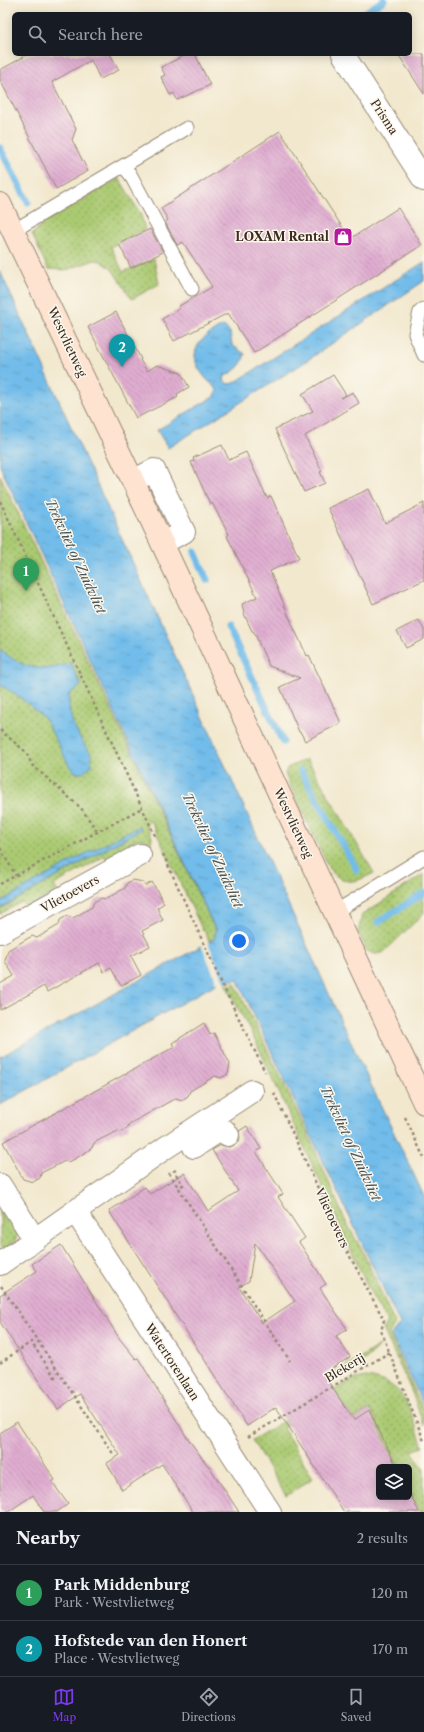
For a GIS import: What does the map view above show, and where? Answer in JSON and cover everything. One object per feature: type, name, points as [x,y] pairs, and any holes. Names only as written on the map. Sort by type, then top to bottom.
[{"type":"street","name":"Prisma","points":[[344,56],[424,180]]},
{"type":"street","name":"Westvlietweg","points":[[0,204],[133,481],[336,912],[424,1103]]},
{"type":"street","name":"Vlietoevers","points":[[0,932],[140,855]]},
{"type":"street","points":[[0,1264],[259,1084]]},
{"type":"street","points":[[161,1151],[174,1160],[217,1132],[225,1131],[228,1135]]},
{"type":"street","points":[[0,1185],[35,1240]]},
{"type":"street","name":"Watertorenlaan","points":[[75,1211],[270,1512]]},
{"type":"lane","points":[[13,231],[187,128]]},
{"type":"lane","points":[[123,166],[130,174],[192,289]]},
{"type":"lane","points":[[424,309],[420,312],[415,334],[424,355]]},
{"type":"lane","points":[[336,912],[424,857]]},
{"type":"path","points":[[0,501],[159,845]]},
{"type":"path","points":[[0,730],[26,752],[32,765],[81,808],[97,831]]},
{"type":"path","points":[[0,884],[142,808]]},
{"type":"path","points":[[0,848],[16,876]]},
{"type":"path","points":[[162,852],[204,941],[223,986],[259,1084]]},
{"type":"path","name":"Vlietoevers","points":[[273,1090],[347,1251],[384,1320],[381,1331],[390,1352]]},
{"type":"path","points":[[161,1151],[290,1361]]},
{"type":"path","points":[[0,1284],[114,1455]]},
{"type":"path","points":[[0,1363],[31,1342],[57,1380]]},
{"type":"path","points":[[390,1352],[424,1441]]},
{"type":"path","name":"Blekerij","points":[[228,1448],[390,1352]]},
{"type":"green space","points":[[119,178],[140,213],[145,229],[111,247],[123,272],[154,259],[159,284],[132,299],[111,268],[101,261],[95,260],[66,270],[48,269],[32,234],[43,223]]},
{"type":"green space","points":[[0,475],[216,931],[214,939],[209,941],[205,931],[202,929],[151,821],[146,824],[152,837],[151,843],[141,839],[134,840],[127,846],[123,855],[109,863],[105,856],[54,885],[57,891],[26,909],[22,902],[0,914],[0,909],[141,829],[0,905]]},
{"type":"green space","points":[[307,759],[374,873],[355,881],[350,881],[340,878],[329,869],[285,774],[287,768]]},
{"type":"green space","points":[[424,874],[424,913],[383,953],[375,954],[367,951],[358,932],[362,915]]},
{"type":"green space","points":[[235,983],[308,1134],[345,1220],[363,1252],[395,1324],[389,1334],[424,1412],[424,1425],[411,1390],[383,1329],[387,1321],[372,1296],[257,1044],[226,985]]},
{"type":"green space","points":[[0,1198],[18,1231],[14,1242],[4,1250],[0,1244]]},
{"type":"green space","points":[[383,1343],[359,1365],[326,1385],[323,1381]]},
{"type":"green space","points":[[366,1377],[380,1380],[391,1385],[400,1392],[406,1401],[411,1411],[423,1447],[412,1451],[424,1470],[424,1512],[420,1512],[412,1496],[412,1464],[397,1464],[370,1409],[354,1419],[336,1394],[283,1428],[313,1478],[286,1496],[252,1440],[351,1380]]},
{"type":"water","points":[[424,262],[424,281],[302,364],[168,448],[157,430],[215,396],[217,389],[204,377],[196,363],[195,356],[196,349],[200,342],[208,335],[224,326],[230,332],[232,345],[245,354],[238,368],[225,376],[224,381],[228,384],[234,383]]},
{"type":"water","name":"Trekvliet of Zuidvliet","points":[[0,271],[360,1062],[424,1196],[424,1406],[391,1335],[400,1324],[237,979],[216,984],[0,1105],[0,1057],[214,939],[216,931],[0,466]]},
{"type":"water","points":[[0,649],[16,661],[33,667],[51,668],[71,663],[81,686],[69,694],[70,712],[74,727],[92,755],[91,766],[83,773],[77,773],[71,769],[45,719],[20,697],[0,685]]},
{"type":"water","points":[[139,826],[141,829],[0,909],[0,902],[81,856]]},
{"type":"pier","points":[[207,940],[225,983],[218,985],[201,944]]},
{"type":"building","points":[[424,54],[424,94],[399,56]]},
{"type":"building","points":[[25,56],[111,56],[119,70],[100,79],[91,60],[52,82],[76,129],[72,140],[88,171],[56,189],[0,80],[0,70]]},
{"type":"building","points":[[184,56],[196,56],[210,85],[177,100],[174,93],[170,95],[161,77],[165,75],[161,67]]},
{"type":"building","points":[[280,131],[350,239],[398,208],[422,245],[254,353],[228,313],[174,341],[162,319],[179,309],[179,306],[212,287],[183,242],[177,245],[165,222],[168,220],[161,208]]},
{"type":"building","points":[[150,229],[163,252],[131,268],[119,244]]},
{"type":"building","points":[[116,312],[147,371],[157,365],[181,373],[189,387],[177,394],[178,397],[136,418],[88,327]]},
{"type":"building","points":[[333,375],[346,395],[341,398],[353,392],[359,403],[305,436],[322,471],[320,472],[325,483],[304,492],[275,429],[313,411],[302,394]]},
{"type":"building","points":[[222,445],[229,460],[246,452],[267,498],[271,496],[299,558],[270,571],[307,656],[309,655],[341,723],[305,741],[299,732],[280,687],[300,678],[269,666],[254,632],[252,631],[244,614],[242,604],[257,597],[227,536],[229,534],[212,503],[210,504],[191,462],[194,461],[193,458]]},
{"type":"building","points":[[369,489],[385,523],[424,503],[424,580],[373,604],[328,508]]},
{"type":"building","points":[[419,620],[424,630],[424,639],[406,648],[397,631]]},
{"type":"building","points":[[133,880],[143,882],[145,886],[152,882],[164,903],[157,908],[163,920],[142,931],[150,946],[131,956],[141,975],[121,986],[111,968],[104,972],[99,963],[47,992],[44,986],[0,1010],[0,984],[14,976],[5,961],[8,950],[32,936],[37,938],[59,925],[60,920],[67,916],[73,918],[92,907],[94,902],[101,898],[106,899],[125,888],[127,883]]},
{"type":"building","points":[[204,1023],[210,1035],[214,1033],[230,1064],[228,1074],[221,1078],[215,1076],[190,1091],[188,1096],[182,1100],[176,1098],[129,1124],[128,1128],[121,1132],[118,1131],[101,1139],[94,1143],[92,1148],[75,1159],[68,1162],[65,1161],[41,1173],[40,1178],[33,1182],[23,1179],[3,1142],[174,1047],[172,1043]]},
{"type":"building","points":[[247,1126],[261,1149],[256,1152],[283,1194],[278,1197],[305,1238],[299,1242],[326,1284],[320,1288],[347,1329],[336,1336],[350,1357],[323,1374],[354,1420],[369,1410],[396,1464],[376,1464],[376,1500],[412,1500],[412,1498],[419,1512],[344,1512],[276,1407],[247,1426],[109,1211],[145,1187],[150,1194],[184,1173],[208,1211],[238,1191],[212,1150],[221,1145],[229,1147],[235,1145],[240,1140],[239,1131]],"holes":[[[255,1243],[295,1301],[262,1323],[239,1287],[249,1281]]]},
{"type":"building","points":[[61,1245],[119,1338],[136,1359],[138,1358],[186,1436],[209,1466],[239,1512],[193,1512],[162,1464],[122,1490],[107,1463],[120,1455],[80,1394],[58,1409],[40,1383],[0,1322],[0,1295],[37,1271],[32,1264]]},
{"type":"building","points":[[17,1422],[55,1480],[52,1482],[68,1504],[57,1512],[44,1512],[33,1495],[8,1512],[0,1512],[0,1433]]},
{"type":"waterway","points":[[366,12],[384,0]]},
{"type":"waterway","points":[[0,148],[28,202]]},
{"type":"waterway","points":[[195,552],[207,580]]},
{"type":"waterway","points":[[228,627],[283,742]]},
{"type":"waterway","points":[[301,771],[357,870]]},
{"type":"waterway","points":[[378,922],[424,893]]},
{"type":"place","name":"LOXAM Rental","points":[[343,237]]},
{"type":"place","name":"Hofstede van den Honert","points":[[122,367]]},
{"type":"place","name":"Park Middenburg","points":[[26,591]]}]
